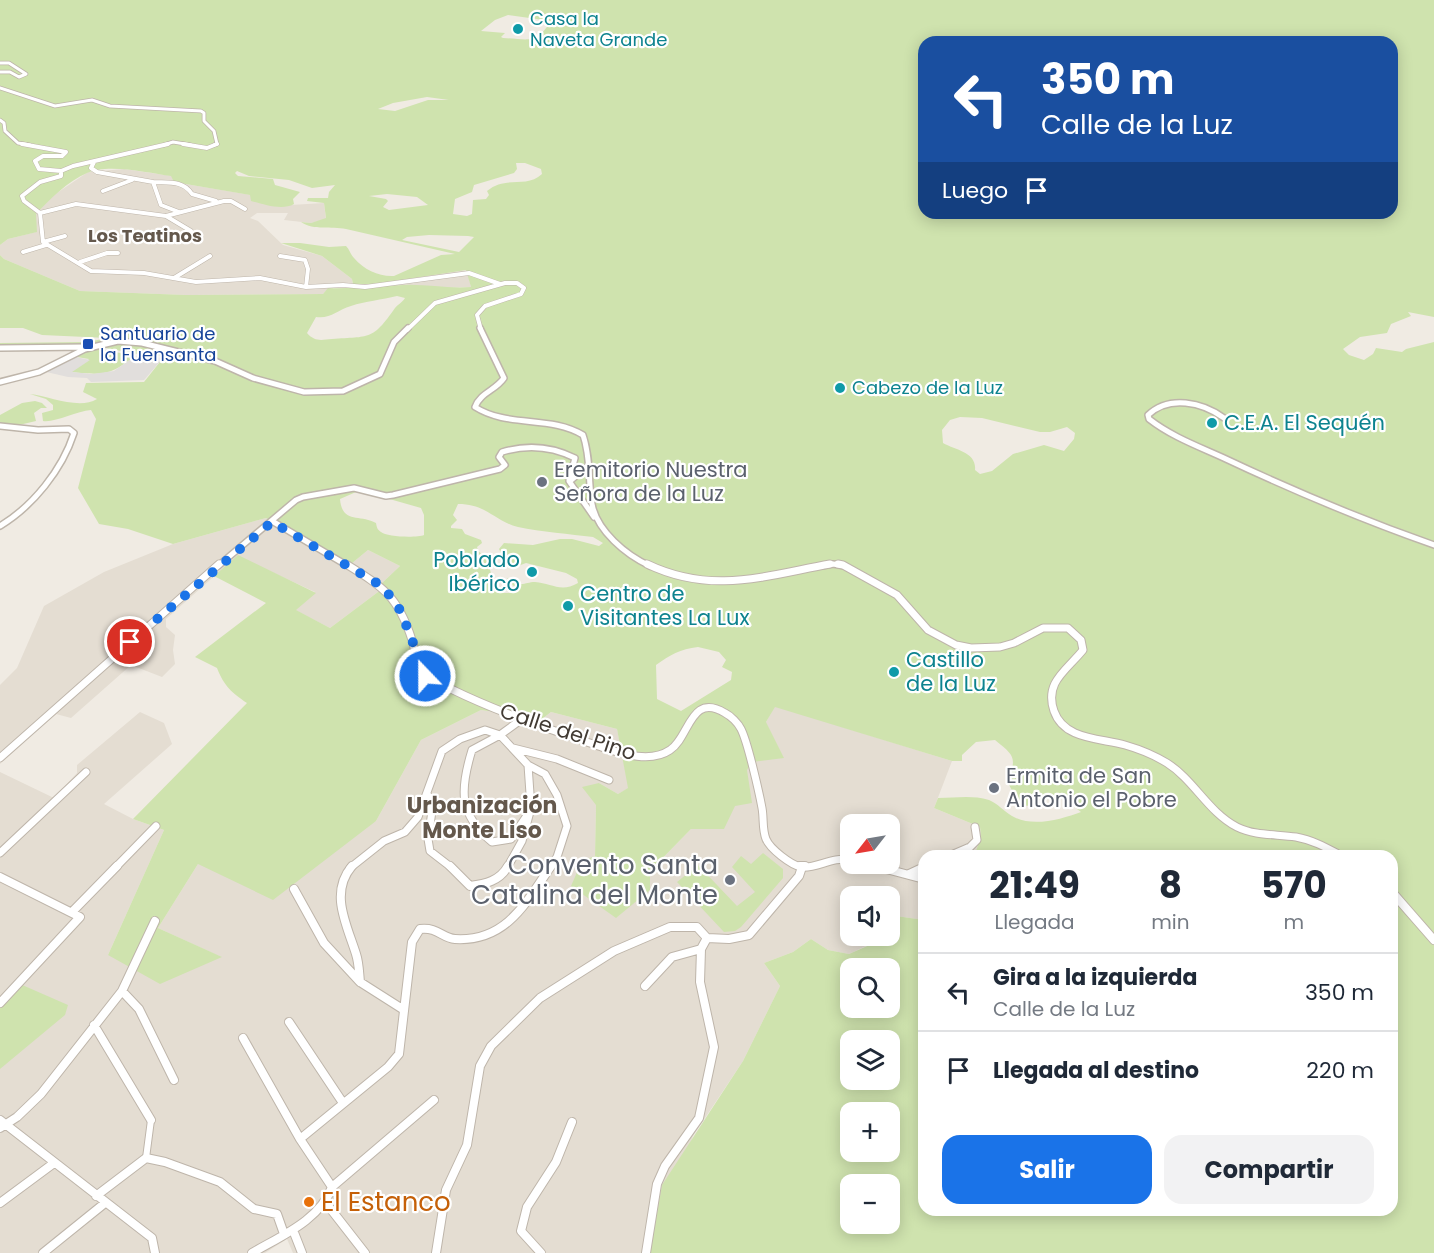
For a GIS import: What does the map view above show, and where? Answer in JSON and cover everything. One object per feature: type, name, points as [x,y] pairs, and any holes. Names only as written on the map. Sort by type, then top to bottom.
[{"type":"street","points":[[0,63],[10,64],[26,74],[20,77],[10,72],[0,72]]},
{"type":"street","points":[[0,88],[55,106],[92,100],[110,106],[201,111],[204,113],[204,121],[212,127],[218,140],[209,148],[172,142],[156,148],[118,154],[61,171],[39,169],[35,161],[43,156],[62,156],[66,152],[18,143],[5,131],[4,123],[0,120]]},
{"type":"street","points":[[93,162],[91,168],[94,171],[132,180],[182,184],[187,186],[192,194],[218,202]]},
{"type":"street","points":[[44,244],[40,213],[24,201],[22,196],[40,182],[60,176],[61,171]]},
{"type":"street","points":[[103,191],[132,180]]},
{"type":"street","points":[[153,182],[161,205],[179,212]]},
{"type":"street","points":[[166,216],[218,202],[231,201],[245,209]]},
{"type":"street","points":[[40,213],[76,204],[166,216],[191,231],[194,236],[191,239]]},
{"type":"street","points":[[23,252],[65,236]]},
{"type":"street","points":[[44,244],[80,262],[91,271],[144,273],[211,282],[260,278],[306,287],[383,286],[470,273],[500,284]]},
{"type":"street","points":[[80,262],[107,253],[118,253]]},
{"type":"street","points":[[174,278],[190,267],[206,261],[210,256]]},
{"type":"street","points":[[280,256],[304,260],[308,269],[306,287]]},
{"type":"street","points":[[0,382],[42,371],[90,347],[118,340],[215,361],[253,378],[304,392],[337,392],[363,384],[380,374],[394,342],[435,303],[446,298],[486,290],[500,284],[517,283],[524,291],[515,297],[485,306],[477,315],[479,326],[504,378],[501,383],[479,398],[475,407],[489,415],[580,432],[584,438],[597,520]]},
{"type":"street","points":[[0,348],[90,347]]},
{"type":"street","points":[[1224,418],[1205,405],[1185,402],[1160,407],[1152,410],[1148,415],[1149,419],[1163,429],[1232,462],[1362,519],[1434,545]]},
{"type":"street","points":[[0,426],[38,430],[69,429],[74,433],[58,466],[23,510],[1,527]]},
{"type":"street","points":[[0,758],[163,612],[296,500],[354,488],[386,496],[500,469],[505,465],[499,455],[522,446],[558,450],[575,458],[569,481]]},
{"type":"street","points":[[569,481],[588,466]]},
{"type":"street","points":[[569,481],[620,549],[628,555],[683,579],[723,583],[833,564],[843,565],[897,594],[928,630],[956,645],[971,648],[1000,647],[1014,643],[1043,628],[1068,628],[1081,640],[1083,650],[1056,675],[1054,682],[1052,707],[1054,714],[1066,728],[1082,736],[1122,744],[1168,762],[1182,773],[1212,810],[1240,829],[1303,838],[1329,850]]},
{"type":"street","name":"Calle del Pino","points":[[272,522],[382,586],[398,606],[412,639],[419,668],[425,676],[478,702],[619,753],[641,757],[658,755],[679,743],[684,729],[696,712],[710,708],[722,711],[733,718],[741,729],[762,808],[763,828],[767,842],[790,862],[802,867]]},
{"type":"street","points":[[522,719],[500,735],[472,750],[464,773],[465,812],[479,833],[492,842],[511,839],[531,808]]},
{"type":"street","points":[[300,1139],[388,1068],[399,1054],[412,942],[420,929],[432,928],[453,939],[481,936],[504,927],[520,910],[557,856],[567,826],[557,795],[545,774],[528,765],[500,735],[485,730],[460,739],[442,751],[418,817],[405,832],[384,841],[350,868],[341,885],[341,911],[357,957],[360,982]]},
{"type":"street","points":[[512,748],[557,759],[609,780]]},
{"type":"street","points":[[426,792],[432,811],[428,839],[430,851],[450,866],[470,886],[490,883],[505,872],[522,841],[531,808],[528,765]]},
{"type":"street","points":[[0,853],[86,772]]},
{"type":"street","points":[[72,912],[156,826]]},
{"type":"street","points":[[963,850],[977,840],[975,827]]},
{"type":"street","points":[[436,1253],[446,1190],[467,1146],[480,1066],[491,1047],[540,998],[614,951],[670,927],[697,927],[707,938],[729,939],[749,935],[799,876],[802,867],[840,858]]},
{"type":"street","points":[[909,874],[918,870]]},
{"type":"street","points":[[900,872],[918,877]]},
{"type":"street","points":[[0,877],[80,917],[0,1003]]},
{"type":"street","points":[[294,889],[324,944],[360,982],[404,1010]]},
{"type":"street","points":[[1398,899],[1434,940]]},
{"type":"street","points":[[155,921],[122,991],[41,1094],[2,1124],[152,1238],[155,1253]]},
{"type":"street","points":[[646,1253],[657,1184],[666,1166],[699,1118],[714,1047],[700,982],[701,949],[707,938]]},
{"type":"street","points":[[645,986],[672,957],[701,949]]},
{"type":"street","points":[[122,991],[139,1009],[174,1080]]},
{"type":"street","points":[[290,1022],[343,1103]]},
{"type":"street","points":[[94,1025],[151,1120],[146,1158],[96,1196]]},
{"type":"street","points":[[243,1038],[300,1139],[332,1187]]},
{"type":"street","points":[[252,1253],[288,1232],[326,1203],[332,1187],[434,1100]]},
{"type":"street","points":[[541,1253],[521,1231],[527,1208],[556,1162],[573,1122]]},
{"type":"street","points":[[146,1158],[165,1162],[220,1182],[254,1209],[277,1214],[302,1253]]},
{"type":"street","points":[[0,1203],[54,1163]]},
{"type":"street","points":[[43,1253],[105,1203]]},
{"type":"street","points":[[326,1203],[365,1253]]},
{"type":"shaded area","points":[[124,169],[172,176],[174,182],[251,195],[274,206],[324,203],[326,219],[311,223],[284,220],[288,213],[257,213],[250,218],[258,221],[283,245],[322,256],[352,279],[353,284],[467,270],[471,287],[436,288],[407,285],[369,289],[329,288],[323,294],[186,295],[80,291],[4,259],[0,255],[0,245],[8,239],[36,232],[36,214],[51,197],[88,172]]},
{"type":"shaded area","points":[[71,356],[90,360],[72,372],[92,374],[114,371],[135,356],[163,358],[144,380],[91,382],[87,378],[68,377],[42,371]]},
{"type":"shaded area","points":[[266,518],[351,564],[368,550],[400,566],[382,583],[382,589],[330,628],[295,610],[315,592],[237,556],[166,619],[166,627],[175,635],[173,650],[175,664],[162,677],[131,665],[71,718],[56,714],[0,764],[0,685],[17,668],[44,606],[104,572],[173,544]]},
{"type":"shaded area","points":[[775,706],[952,761],[934,808],[980,827],[981,837],[976,850],[918,850],[918,919],[900,917],[900,886],[840,886],[840,946],[866,946],[849,954],[828,950],[811,939],[793,952],[764,963],[780,986],[743,1061],[693,1136],[650,1253],[293,1253],[287,1239],[265,1253],[0,1253],[0,772],[54,798],[77,773],[77,765],[140,712],[164,723],[172,744],[104,804],[133,819],[164,830],[108,955],[221,957],[158,928],[198,864],[376,821],[421,740],[481,710],[542,719],[551,712],[617,729],[629,788],[618,794],[599,783],[596,805],[595,857],[650,871],[691,829],[723,829],[766,722]]},
{"type":"green space","points":[[0,0],[1434,0],[1434,317],[1408,312],[1411,316],[1391,324],[1387,333],[1360,337],[1343,349],[1349,355],[1364,360],[1373,354],[1376,348],[1402,352],[1434,342],[1434,1253],[650,1253],[662,1185],[743,1061],[780,986],[764,963],[793,952],[811,939],[828,950],[849,954],[867,946],[900,946],[900,917],[918,919],[918,1216],[1398,1216],[1398,850],[976,850],[981,837],[980,827],[934,808],[938,798],[983,798],[995,803],[1020,820],[1038,822],[1056,820],[1081,812],[1060,796],[1045,797],[1027,806],[1015,796],[1008,783],[1012,758],[1007,750],[995,740],[976,742],[962,755],[962,761],[952,761],[775,707],[766,722],[784,758],[752,762],[747,770],[752,803],[735,806],[724,829],[691,829],[650,871],[650,890],[616,918],[571,886],[582,861],[595,856],[596,805],[582,787],[599,783],[618,794],[628,788],[617,729],[551,712],[542,719],[481,710],[421,740],[376,821],[273,900],[198,864],[158,928],[222,957],[160,984],[108,955],[164,830],[133,819],[247,703],[229,689],[217,668],[195,657],[266,603],[214,576],[238,555],[316,593],[296,610],[330,628],[382,589],[382,583],[400,566],[368,550],[351,564],[266,518],[173,544],[128,529],[99,524],[78,488],[96,419],[91,410],[43,421],[42,413],[53,410],[53,405],[46,399],[30,394],[73,403],[90,402],[97,399],[83,392],[86,383],[144,382],[163,358],[163,356],[141,352],[136,354],[101,347],[124,343],[166,351],[170,348],[114,339],[91,344],[0,346],[0,343],[87,342],[108,338],[42,335],[23,328],[0,328],[0,255],[4,259],[80,291],[186,295],[323,294],[328,288],[412,285],[471,287],[466,270],[375,284],[353,284],[352,279],[322,256],[281,243],[346,246],[362,266],[372,272],[389,276],[394,276],[441,255],[455,254],[346,229],[306,225],[301,222],[311,223],[326,218],[324,203],[307,201],[308,198],[328,198],[329,192],[335,185],[312,188],[289,180],[249,176],[237,171],[235,173],[238,176],[273,179],[275,185],[300,192],[293,199],[294,204],[278,207],[251,201],[250,195],[174,182],[171,176],[117,169],[96,170],[73,181],[41,208],[36,214],[37,232],[8,239],[0,245]],"holes":[[[508,15],[551,21],[541,34],[531,39],[503,38],[501,37],[505,33],[481,31],[495,20]],[[427,97],[449,100],[428,100],[395,111],[378,109],[393,103]],[[516,163],[525,163],[541,169],[542,174],[529,181],[494,186],[487,191],[489,195],[486,199],[473,200],[472,214],[467,216],[453,214],[455,199],[472,192],[474,185],[514,173],[517,169]],[[387,194],[417,197],[428,205],[389,210],[383,207],[388,201],[386,199],[369,196]],[[429,235],[474,237],[459,252],[402,240],[407,237]],[[397,296],[405,298],[381,326],[369,335],[321,340],[307,333],[316,317],[326,317],[362,303]],[[960,417],[982,418],[1040,432],[1050,432],[1067,427],[1075,433],[1074,439],[1064,451],[1044,445],[1013,454],[992,471],[980,474],[975,470],[975,464],[969,455],[943,443],[942,430],[950,420]],[[356,492],[365,492],[421,508],[424,515],[424,535],[384,534],[378,529],[376,523],[353,517],[344,512],[340,499]],[[458,504],[468,505],[518,527],[593,537],[603,543],[599,546],[572,539],[560,539],[533,545],[504,543],[499,549],[510,569],[526,563],[566,573],[577,579],[578,583],[561,587],[535,582],[521,584],[512,578],[507,578],[518,591],[497,593],[486,559],[478,551],[477,547],[482,543],[481,540],[465,534],[462,529],[451,528],[457,520],[453,515]],[[698,647],[719,652],[726,660],[722,667],[732,672],[731,680],[681,711],[657,699],[656,665],[680,651]]]},
{"type":"green space","points":[[90,347],[135,356],[106,373],[71,372],[89,359],[71,356]]},
{"type":"green space","points":[[35,401],[47,408],[41,408],[34,413],[36,421],[19,425],[0,425],[0,415],[22,403]]},
{"type":"green space","points":[[763,853],[783,869],[783,878],[735,931],[724,932],[677,882],[698,865],[737,906],[755,892],[732,867],[741,856],[751,864]]},
{"type":"green space","points":[[20,984],[68,1005],[65,1015],[0,1069],[0,1005]]},
{"type":"place","name":"Casa la Naveta Grande","points":[[518,29]]},
{"type":"place","name":"Santuario de la Fuensanta","points":[[88,344]]},
{"type":"place","name":"Cabezo de la Luz","points":[[840,388]]},
{"type":"place","name":"C.E.A. El Sequén","points":[[1212,423]]},
{"type":"place","name":"Eremitorio Nuestra Señora de la Luz","points":[[542,482]]},
{"type":"place","name":"Poblado Ibérico","points":[[532,572]]},
{"type":"place","name":"Centro de Visitantes La Lux","points":[[568,606]]},
{"type":"place","name":"Castillo de la Luz","points":[[894,672]]},
{"type":"place","name":"Ermita de San Antonio el Pobre","points":[[994,788]]},
{"type":"place","name":"Convento Santa Catalina del Monte","points":[[730,880]]},
{"type":"place","name":"El Estanco","points":[[309,1202]]},
{"type":"district","name":"Los Teatinos","points":[[145,236]]},
{"type":"district","name":"Urbanización Monte Liso","points":[[482,818]]},
{"type":"route","points":[[130,642],[272,522],[382,586],[398,606],[412,639],[419,668],[425,676]]}]
